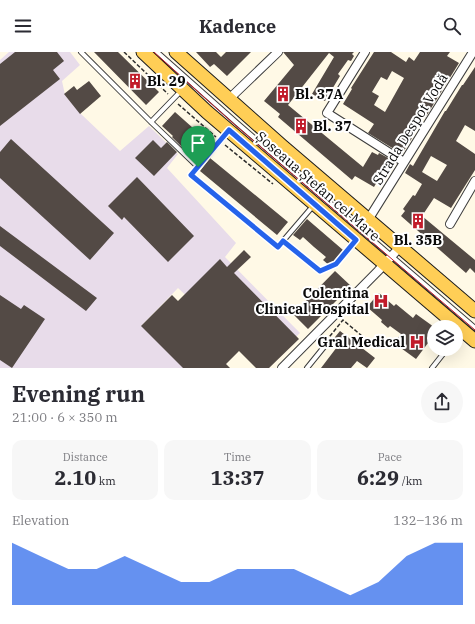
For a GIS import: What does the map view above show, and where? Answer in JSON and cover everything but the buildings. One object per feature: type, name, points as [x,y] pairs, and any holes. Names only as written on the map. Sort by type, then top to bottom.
[{"type":"main road","name":"Șoseaua Ștefan cel Mare","points":[[143,52],[177,94],[229,130],[356,240],[392,256],[475,311]]},
{"type":"main road","name":"Șoseaua Ștefan cel Mare","points":[[176,52],[368,220],[392,256],[460,332],[475,341]]},
{"type":"street","points":[[229,99],[278,52]]},
{"type":"street","points":[[364,52],[327,113],[404,162]]},
{"type":"street","name":"Strada Despot Vodă","points":[[368,220],[473,52]]},
{"type":"street","points":[[450,224],[475,181]]},
{"type":"street","points":[[282,368],[392,256]]},
{"type":"lane","points":[[81,52],[198,167]]},
{"type":"lane","name":"Șoseaua Ștefan cel Mare","points":[[157,52],[475,328]]},
{"type":"lane","points":[[151,122],[177,94]]},
{"type":"lane","points":[[229,130],[191,175],[278,247],[314,205]]},
{"type":"lane","points":[[336,264],[356,240]]},
{"type":"lane","points":[[283,241],[320,271]]},
{"type":"lane","points":[[306,368],[324,347]]},
{"type":"lane","points":[[432,368],[441,356]]},
{"type":"path","points":[[124,52],[177,94]]},
{"type":"path","points":[[324,347],[327,338],[343,320],[362,336]]},
{"type":"shaded area","points":[[9,52],[70,52],[80,65],[62,81],[65,95],[81,114],[120,151],[149,126],[178,154],[167,168],[236,243],[225,257],[300,333],[264,368],[262,368],[178,288],[142,325],[184,368],[0,368],[0,60]]},
{"type":"tram line","points":[[154,52],[235,125],[475,330]]},
{"type":"place","name":"Bl. 29","points":[[135,81]]},
{"type":"place","name":"Bl. 37A","points":[[283,94]]},
{"type":"place","name":"Bl. 37","points":[[301,126]]},
{"type":"place","name":"Bl. 35B","points":[[418,221]]},
{"type":"place","name":"Colentina Clinical Hospital","points":[[381,301]]},
{"type":"place","name":"Gral Medical","points":[[417,342]]},
{"type":"route","points":[[229,130],[356,240],[336,264],[320,271],[283,241],[278,247],[191,175],[198,167],[229,130]]}]
